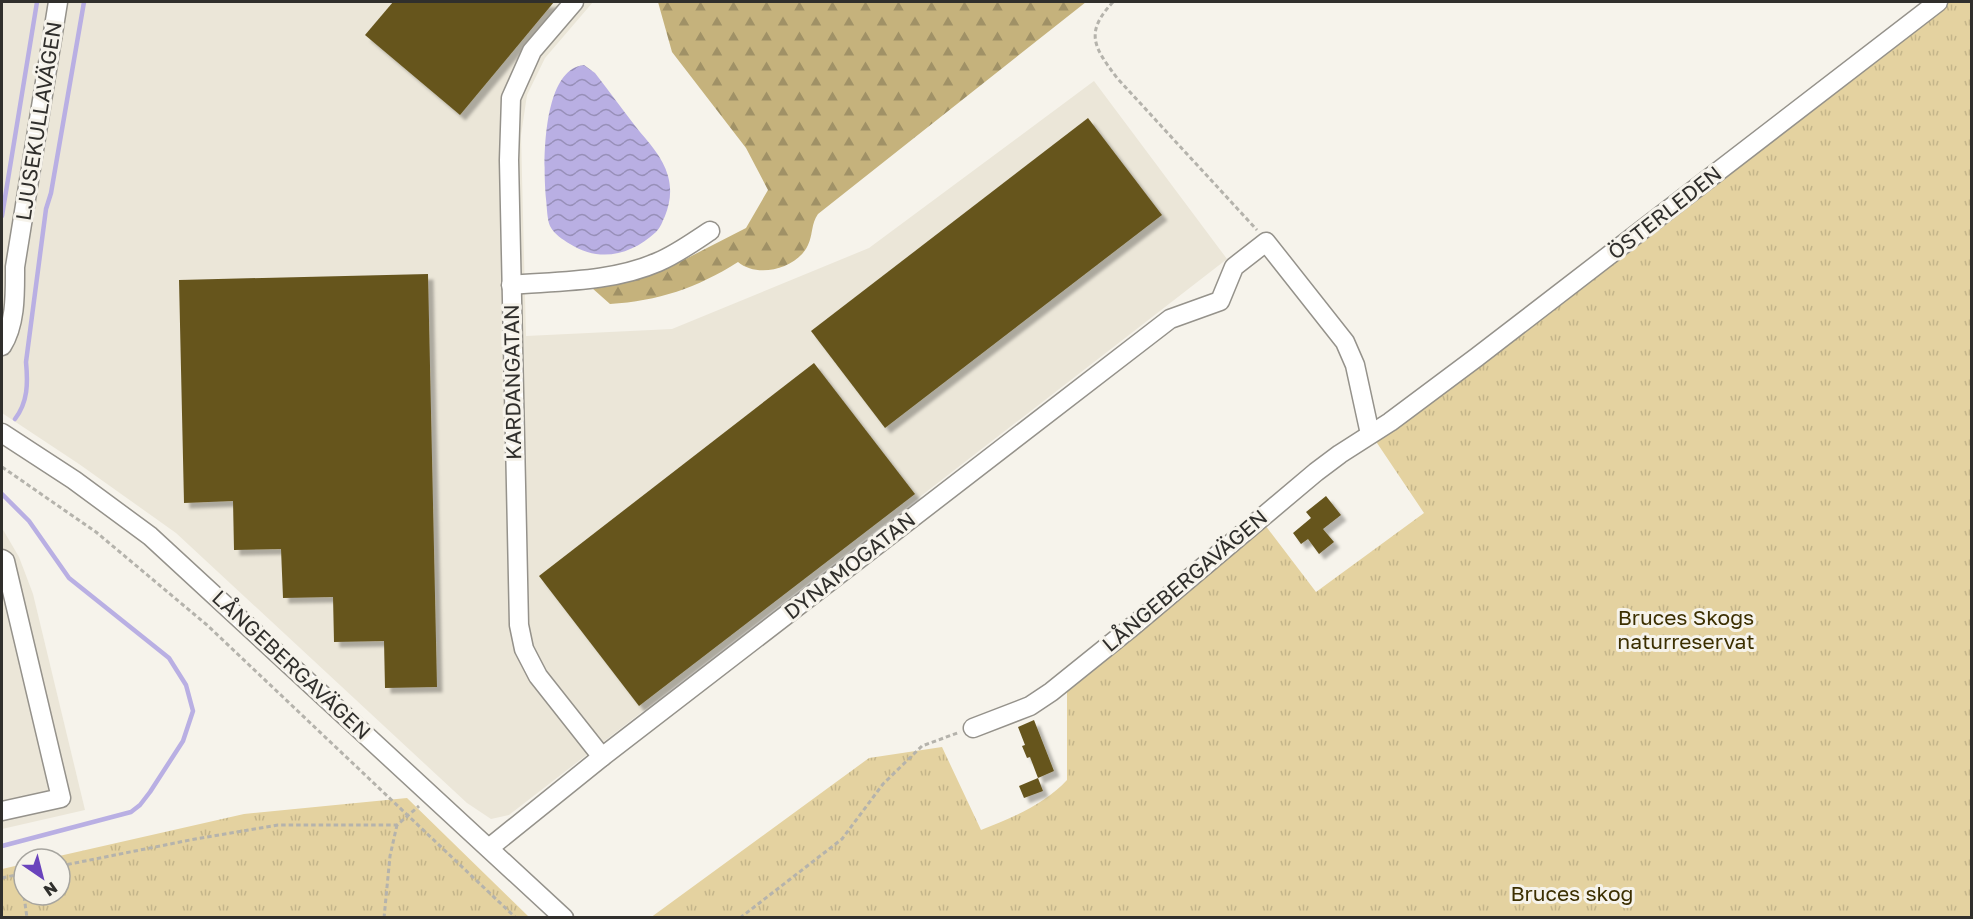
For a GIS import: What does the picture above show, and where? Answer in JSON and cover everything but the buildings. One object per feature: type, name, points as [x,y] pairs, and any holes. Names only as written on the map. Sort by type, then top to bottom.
[{"type":"street","name":"LJUSEKULLAVÄGEN","points":[[2,346],[6,339],[15,300],[15,267],[58,2]]},
{"type":"street","name":"KARDANGATAN","points":[[574,2],[532,51],[511,98],[508,160],[519,626],[524,649],[538,676],[602,757]]},
{"type":"street","name":"ÖSTERLEDEN","points":[[1390,422],[1938,2]]},
{"type":"street","points":[[511,285],[604,278],[657,263],[680,252],[710,231]]},
{"type":"street","points":[[1266,242],[1345,342],[1355,365],[1370,434]]},
{"type":"street","name":"DYNAMOGATAN","points":[[489,848],[602,757],[1170,319],[1220,300],[1234,267],[1266,242]]},
{"type":"street","name":"LÅNGEBERGAVÄGEN","points":[[973,728],[1030,706],[1051,692],[1133,626],[1293,490],[1340,454],[1390,422]]},
{"type":"street","name":"LÅNGEBERGAVÄGEN","points":[[2,433],[82,485],[150,536],[564,918]]},
{"type":"street","points":[[2,559],[5,561],[61,798],[2,811]]},
{"type":"path","points":[[1113,2],[1101,15],[1096,26],[1095,39],[1105,62],[1117,78],[1249,220],[1266,242]]},
{"type":"path","points":[[2,466],[96,532],[207,625],[516,918]]},
{"type":"path","points":[[740,918],[842,839],[883,784],[922,746],[973,728]]},
{"type":"path","points":[[384,918],[390,856],[397,825],[431,796]]},
{"type":"path","points":[[72,864],[278,825],[397,825]]},
{"type":"shaded area","points":[[2,2],[593,2],[545,58],[527,95],[521,135],[526,336],[672,329],[869,248],[1094,81],[1227,259],[509,815],[491,819],[467,803],[176,533],[2,413]]},
{"type":"shaded area","points":[[2,528],[19,557],[33,594],[85,810],[2,829]]},
{"type":"green space","points":[[658,2],[1086,2],[818,214],[808,245],[796,260],[777,269],[766,270],[756,270],[738,262],[677,292],[644,300],[610,304],[592,288],[666,269],[746,228],[768,190],[746,148],[672,52]]},
{"type":"green space","name":"Bruces Skogs naturreservat","points":[[1943,2],[1971,2],[1971,917],[650,918],[869,758],[942,747],[981,830],[1016,815],[1049,796],[1067,780],[1067,690],[1265,525],[1316,592],[1424,513],[1375,440]]},
{"type":"green space","points":[[407,798],[529,917],[2,917],[2,869],[12,867],[12,907],[72,907],[72,853],[244,814]]},
{"type":"water","points":[[584,65],[595,73],[655,150],[663,162],[669,181],[668,206],[658,230],[636,246],[615,254],[593,253],[570,244],[554,232],[548,216],[545,144],[552,101],[560,83],[570,71]]},
{"type":"waterway","points":[[2,216],[37,2]]},
{"type":"waterway","points":[[15,419],[26,392],[26,362],[46,209],[51,193],[84,2]]},
{"type":"waterway","points":[[2,494],[29,521],[69,578],[169,658],[186,685],[193,711],[183,741],[150,792],[131,812],[2,846]]},
{"type":"park label","name":"Bruces skog","points":[[1572,894]]}]
